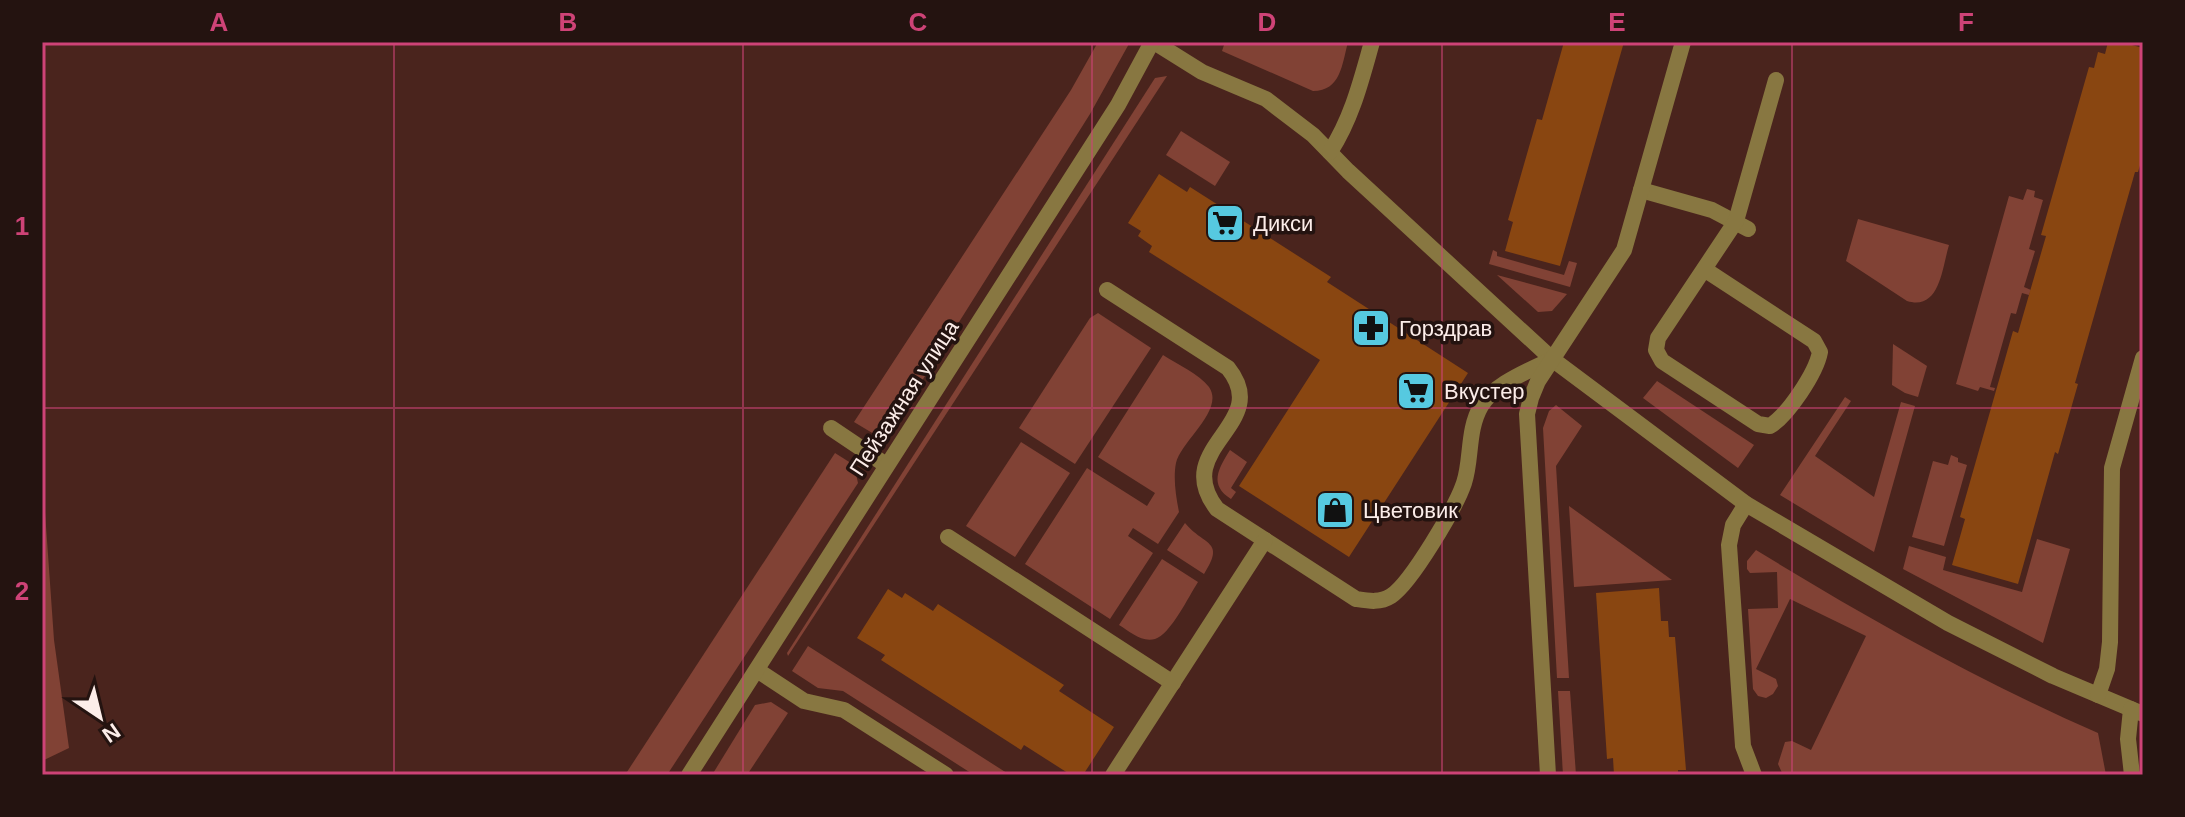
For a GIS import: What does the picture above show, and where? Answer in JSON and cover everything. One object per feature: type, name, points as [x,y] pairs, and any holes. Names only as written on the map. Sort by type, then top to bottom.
[{"type":"street","points":[[1153,42],[1202,72],[1266,99],[1313,135],[1552,359],[1746,504],[1948,623],[2053,676],[2137,712],[2128,739],[2132,775]]},
{"type":"street","name":"Пейзажная улица","points":[[689,775],[1118,105],[1153,42]]},
{"type":"street","points":[[1330,152],[1354,106],[1372,42]]},
{"type":"street","points":[[1548,775],[1527,414],[1531,398],[1552,359],[1624,250],[1683,42]]},
{"type":"street","points":[[1704,269],[1814,341],[1820,352],[1818,364],[1796,397],[1780,420],[1770,426],[1758,424],[1662,361],[1656,350],[1658,338],[1704,269],[1742,225],[1776,80]]},
{"type":"street","points":[[1641,190],[1712,210],[1742,225]]},
{"type":"street","points":[[1107,290],[1228,368],[1238,381],[1242,396],[1238,412],[1206,461],[1202,478],[1206,495],[1217,509],[1356,599],[1373,602],[1390,597],[1403,586],[1456,504],[1465,480],[1474,425],[1482,404],[1506,383],[1552,359]]},
{"type":"street","points":[[2098,695],[2107,669],[2110,642],[2112,468],[2143,358]]},
{"type":"street","points":[[831,428],[886,465]]},
{"type":"street","points":[[1746,504],[1733,525],[1729,545],[1743,746],[1754,775]]},
{"type":"street","points":[[948,537],[1173,683]]},
{"type":"street","points":[[1113,775],[1265,540]]},
{"type":"street","points":[[757,670],[804,701],[844,710],[946,775]]},
{"type":"shaded area","points":[[1098,42],[1130,42],[1090,114],[891,430],[874,434],[854,422],[1071,90]]},
{"type":"shaded area","points":[[1225,42],[1348,42],[1335,81],[1322,90],[1313,91],[1222,51]]},
{"type":"shaded area","points":[[1167,76],[788,656],[787,653],[1155,78]]},
{"type":"shaded area","points":[[1181,131],[1230,162],[1215,186],[1166,155]]},
{"type":"shaded area","points":[[2027,189],[2035,191],[2034,197],[2043,200],[2029,249],[2035,251],[2024,287],[2031,290],[2029,295],[2022,293],[2016,314],[2011,313],[1990,387],[1995,388],[1994,391],[1980,387],[1978,391],[1956,384],[2009,196],[2023,200]]},
{"type":"shaded area","points":[[1858,219],[1949,245],[1933,294],[1926,300],[1907,301],[1846,261]]},
{"type":"shaded area","points":[[1493,250],[1497,256],[1564,275],[1569,261],[1577,263],[1570,287],[1489,264]]},
{"type":"shaded area","points":[[1497,275],[1567,294],[1552,311],[1538,312]]},
{"type":"shaded area","points":[[1098,313],[1151,348],[1075,464],[1019,428],[1090,318]]},
{"type":"shaded area","points":[[1893,344],[1927,366],[1918,397],[1892,385]]},
{"type":"shaded area","points":[[1163,355],[1205,382],[1212,396],[1211,405],[1176,463],[1179,512],[1158,544],[1133,528],[1128,536],[1153,553],[1110,619],[1025,564],[1087,468],[1147,506],[1155,493],[1098,457]]},
{"type":"shaded area","points":[[1657,381],[1754,445],[1738,468],[1643,398]]},
{"type":"shaded area","points":[[1845,397],[1851,401],[1815,456],[1874,497],[1901,402],[1915,406],[1874,552],[1780,495]]},
{"type":"shaded area","points":[[1556,405],[1582,426],[1556,466],[1569,678],[1557,678],[1543,428],[1549,411]]},
{"type":"shaded area","points":[[1021,442],[1070,473],[1015,557],[966,526]]},
{"type":"shaded area","points":[[1230,450],[1247,462],[1231,488],[1236,492],[1231,499],[1224,494],[1218,482],[1219,470]]},
{"type":"shaded area","points":[[835,453],[854,465],[858,483],[667,775],[625,775]]},
{"type":"shaded area","points":[[1951,455],[1967,465],[1944,546],[1912,537],[1933,461],[1948,465]]},
{"type":"shaded area","points":[[42,469],[54,640],[69,748],[42,761]]},
{"type":"shaded area","points":[[1569,506],[1672,580],[1574,587]]},
{"type":"shaded area","points":[[1185,523],[1213,549],[1204,574],[1167,550]]},
{"type":"shaded area","points":[[2037,539],[2070,549],[2043,643],[1903,569],[1909,546],[1946,557],[1943,570],[2022,592]]},
{"type":"shaded area","points":[[1756,550],[1924,648],[2098,733],[2106,775],[1783,775],[1778,764],[1785,742],[1792,741],[1811,750],[1866,636],[1790,599],[1756,669],[1776,679],[1778,686],[1766,698],[1758,696],[1753,689],[1748,609],[1778,608],[1777,572],[1750,573],[1747,569],[1747,561]]},
{"type":"shaded area","points":[[1162,559],[1198,582],[1167,630],[1150,640],[1136,636],[1119,625]]},
{"type":"shaded area","points":[[808,646],[1010,775],[974,775],[843,691],[818,688],[792,671]]},
{"type":"shaded area","points":[[1558,691],[1570,691],[1576,775],[1563,775]]},
{"type":"shaded area","points":[[771,702],[788,713],[747,775],[712,775],[755,705]]},
{"type":"building","points":[[1564,42],[1624,42],[1560,266],[1505,251],[1513,222],[1508,220],[1537,119],[1542,120]]},
{"type":"building","points":[[2108,42],[2143,48],[2143,156],[2138,172],[2135,172],[2075,383],[2078,384],[2058,454],[2055,452],[2018,584],[1952,565],[1965,519],[1960,517],[2013,331],[2018,333],[2046,236],[2041,235],[2089,67],[2094,68],[2098,52],[2105,54]]},
{"type":"building","points":[[1159,174],[1187,192],[1190,187],[1331,277],[1327,282],[1468,373],[1349,557],[1239,486],[1320,360],[1149,252],[1152,246],[1138,236],[1141,231],[1128,223]]},
{"type":"building","points":[[1659,588],[1661,621],[1668,621],[1669,637],[1675,637],[1686,770],[1678,770],[1678,775],[1614,775],[1613,758],[1607,759],[1596,593]]},
{"type":"building","points":[[888,589],[902,598],[905,593],[933,611],[938,604],[1064,685],[1059,691],[1114,727],[1083,775],[1071,775],[1024,745],[1021,750],[881,660],[885,655],[857,638]]},
{"type":"place","name":"Дикси","points":[[1225,223]]},
{"type":"place","name":"Горздрав","points":[[1371,328]]},
{"type":"place","name":"Вкустер","points":[[1416,391]]},
{"type":"place","name":"Цветовик","points":[[1335,510]]}]
